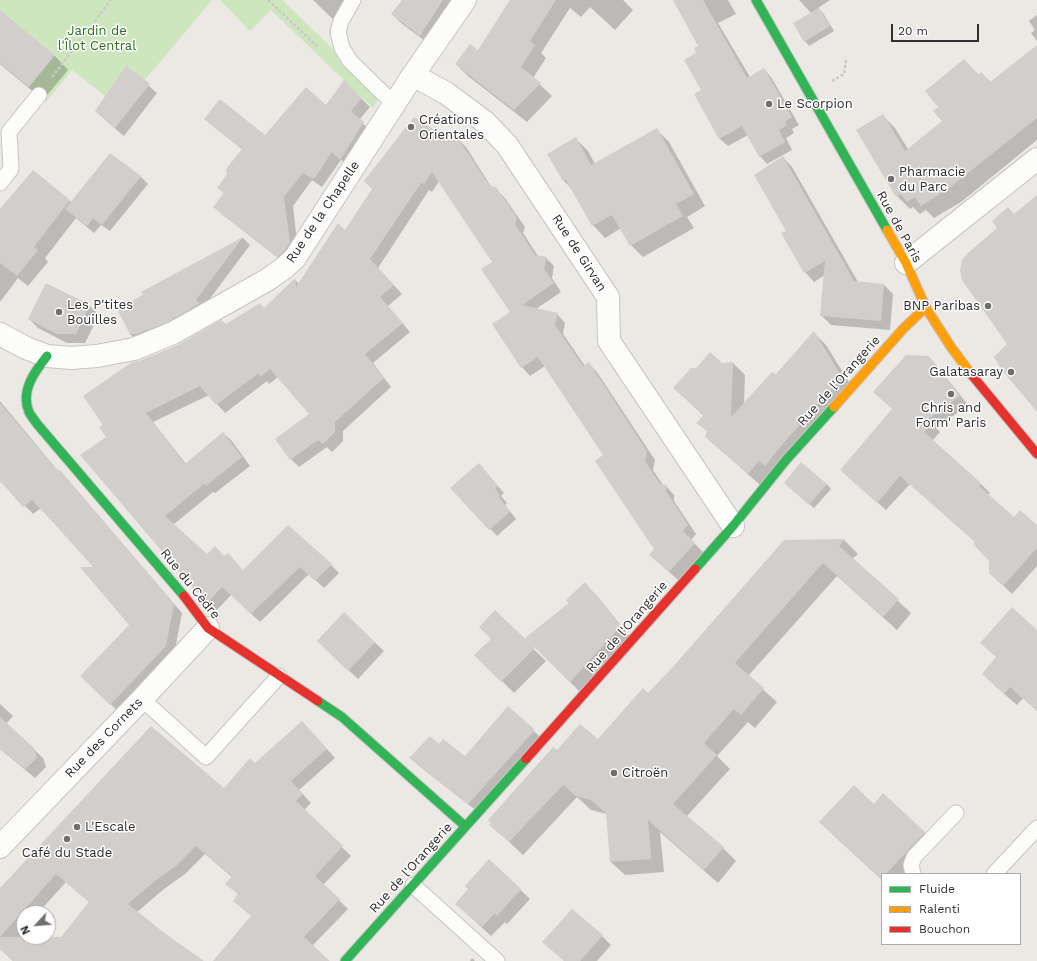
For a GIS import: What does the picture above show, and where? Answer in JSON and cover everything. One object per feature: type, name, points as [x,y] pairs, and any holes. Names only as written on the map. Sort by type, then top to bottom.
[{"type":"street","name":"Rue de la Chapelle","points":[[0,334],[26,348],[47,356],[71,358],[97,356],[134,349],[173,333],[267,280],[284,268],[295,258],[413,75],[464,0]]},
{"type":"street","name":"Rue de Paris","points":[[756,0],[906,263],[926,307],[949,344],[979,386],[1037,454]]},
{"type":"street","name":"Rue de Girvan","points":[[413,75],[446,93],[485,122],[507,145],[608,298],[609,341],[733,526]]},
{"type":"street","points":[[906,263],[1037,159]]},
{"type":"street","name":"Rue de l'Orangerie","points":[[345,961],[465,826],[568,714],[733,526],[786,460],[902,329],[926,307]]},
{"type":"street","name":"Rue du Cèdre","points":[[47,356],[29,384],[25,398],[29,411],[38,425],[182,593],[208,628],[342,717],[465,826]]},
{"type":"street","name":"Rue des Cornets","points":[[2,841],[142,699],[208,628]]},
{"type":"lane","points":[[353,0],[340,21],[338,32],[342,48],[350,61],[395,105]]},
{"type":"lane","points":[[0,183],[10,169],[9,132],[38,95]]},
{"type":"lane","points":[[142,699],[206,758],[279,676]]},
{"type":"lane","points":[[913,873],[911,865],[914,857],[956,813]]},
{"type":"lane","points":[[995,873],[1037,828]]},
{"type":"lane","points":[[413,885],[497,961]]},
{"type":"path","points":[[38,95],[111,0]]},
{"type":"green space","name":"Jardin de l'Îlot Central","points":[[0,0],[212,0],[145,80],[126,65],[105,96],[72,70],[46,102],[29,87],[55,55],[0,10]]},
{"type":"green space","points":[[220,0],[282,0],[332,48],[341,63],[378,100],[373,108],[271,10],[250,31]]},
{"type":"building","points":[[402,0],[443,0],[420,36],[391,14]]},
{"type":"building","points":[[510,0],[556,0],[530,41],[535,45],[521,67],[541,83],[514,110],[455,64],[470,44],[478,50]]},
{"type":"building","points":[[673,0],[703,0],[747,78],[764,68],[792,117],[785,121],[787,125],[779,130],[785,142],[759,157],[742,126],[719,139],[694,94],[701,90],[684,60],[696,53],[694,48],[698,46]]},
{"type":"building","points":[[819,8],[830,26],[804,42],[793,23]]},
{"type":"building","points":[[0,10],[55,55],[29,87],[0,63]]},
{"type":"building","points":[[1037,45],[1037,118],[948,189],[921,206],[915,197],[907,202],[901,194],[896,197],[856,130],[883,114],[905,151],[942,121],[933,111],[938,107],[925,91],[964,59],[978,75],[981,72],[990,82]]},
{"type":"building","points":[[126,65],[150,84],[115,128],[95,111]]},
{"type":"building","points":[[344,80],[362,98],[351,111],[364,122],[340,160],[332,152],[314,179],[303,173],[284,197],[290,242],[285,250],[277,257],[213,207],[224,193],[217,188],[227,174],[226,169],[242,149],[204,119],[220,99],[265,135],[306,87],[326,105]]},
{"type":"building","points":[[414,117],[452,141],[457,137],[490,186],[496,187],[517,218],[515,224],[535,255],[547,257],[544,269],[554,283],[522,305],[558,313],[555,325],[583,366],[589,362],[647,451],[645,461],[660,484],[667,485],[666,491],[688,525],[683,531],[695,543],[669,572],[649,555],[654,549],[595,461],[603,455],[538,357],[521,368],[492,324],[510,312],[481,269],[492,262],[432,172],[424,184],[421,183],[370,259],[394,285],[380,297],[403,323],[365,354],[384,378],[335,422],[335,432],[323,444],[318,440],[290,460],[275,439],[309,414],[270,369],[260,377],[259,373],[216,405],[200,386],[146,413],[185,464],[223,432],[242,457],[206,486],[204,484],[165,516],[207,554],[215,546],[224,556],[228,553],[243,570],[288,525],[332,564],[315,581],[300,567],[251,614],[222,587],[208,602],[195,590],[80,455],[106,437],[99,427],[103,425],[83,396],[132,362],[139,361],[178,345],[221,320],[226,324],[260,303],[264,308],[295,278],[296,287],[338,223],[345,230],[372,189],[364,181]]},
{"type":"building","points":[[657,128],[694,194],[676,204],[683,216],[630,246],[612,215],[592,226],[566,180],[563,181],[547,154],[576,137],[591,165]]},
{"type":"building","points":[[110,153],[141,176],[102,225],[93,218],[87,226],[65,209]]},
{"type":"building","points":[[783,156],[854,281],[884,284],[881,321],[820,316],[825,261],[804,273],[781,233],[786,231],[754,175]]},
{"type":"building","points":[[33,170],[70,200],[34,247],[38,250],[17,276],[0,263],[0,209]]},
{"type":"building","points":[[1037,195],[1037,412],[1002,370],[994,357],[1007,344],[962,280],[960,270],[962,260],[967,254],[997,228],[992,221],[1008,207],[1014,214]]},
{"type":"building","points":[[243,237],[196,300],[200,303],[168,322],[137,334],[130,334],[117,309],[143,295],[141,292]]},
{"type":"building","name":"Les P'tites Bouilles","points":[[46,283],[90,305],[76,334],[57,334],[28,319]]},
{"type":"building","points":[[814,331],[842,377],[765,466],[759,461],[748,474],[705,437],[707,431],[696,423],[704,415],[673,388],[691,368],[696,368],[710,352],[722,363],[733,362],[731,417],[772,372],[776,374]]},
{"type":"building","points":[[906,355],[929,356],[960,396],[928,419],[932,423],[924,432],[982,484],[979,486],[1014,517],[1020,510],[1037,525],[1037,548],[1003,586],[989,573],[989,561],[973,544],[975,542],[900,476],[877,503],[840,470],[892,409],[873,392]]},
{"type":"building","points":[[0,403],[58,471],[60,470],[174,604],[166,646],[110,705],[80,676],[129,625],[80,567],[93,567],[60,530],[32,500],[23,507],[1,482],[0,484]]},
{"type":"building","points":[[801,462],[827,484],[809,505],[784,483]]},
{"type":"building","points":[[479,463],[498,486],[495,488],[500,495],[499,497],[510,512],[489,530],[450,488]]},
{"type":"building","points":[[845,539],[839,546],[899,599],[883,617],[823,563],[735,663],[764,688],[741,715],[734,709],[704,743],[717,755],[673,804],[724,847],[704,870],[648,820],[651,859],[610,862],[606,813],[591,800],[576,796],[563,785],[509,842],[489,825],[491,823],[488,820],[553,747],[557,750],[580,724],[598,739],[643,688],[648,693],[674,666],[784,540]]},
{"type":"building","points":[[585,582],[621,626],[570,682],[525,638],[569,603],[566,600]]},
{"type":"building","points":[[1012,607],[1037,630],[1037,711],[1010,687],[1004,694],[982,674],[996,657],[980,643]]},
{"type":"building","points":[[495,610],[535,648],[501,682],[474,655],[491,639],[479,627]]},
{"type":"building","points":[[344,612],[375,642],[348,671],[317,641]]},
{"type":"building","points":[[508,706],[535,730],[468,804],[409,758],[430,736],[439,744],[443,739],[465,756]]},
{"type":"building","points":[[0,717],[34,748],[37,758],[25,769],[0,749]]},
{"type":"building","points":[[302,721],[327,749],[291,781],[303,794],[296,801],[343,846],[315,876],[340,899],[304,937],[330,961],[213,961],[251,916],[233,901],[238,894],[225,884],[232,876],[196,846],[176,866],[155,881],[128,904],[167,935],[204,961],[13,961],[0,949],[0,937],[0,888],[151,726],[224,788],[250,758],[255,763]]},
{"type":"building","points":[[854,785],[874,804],[883,793],[925,832],[887,873],[881,873],[881,879],[819,822]]},
{"type":"building","points":[[489,859],[521,889],[497,916],[495,913],[482,927],[455,904],[468,889],[465,886]]},
{"type":"building","points":[[572,909],[603,935],[580,961],[564,961],[542,942]]},
{"type":"traffic: fast","points":[[756,0],[887,230]]},
{"type":"traffic: fast","points":[[47,356],[30,382],[26,396],[30,414],[184,596]]},
{"type":"traffic: fast","points":[[695,569],[733,526],[786,460],[834,407]]},
{"type":"traffic: fast","points":[[318,701],[342,717],[465,826]]},
{"type":"traffic: fast","points":[[345,961],[526,759]]},
{"type":"traffic: slow","points":[[887,230],[906,263],[926,308],[951,347],[971,374]]},
{"type":"traffic: slow","points":[[834,407],[903,329],[926,307]]},
{"type":"traffic: jam","points":[[971,374],[1037,454]]},
{"type":"traffic: jam","points":[[526,759],[695,569]]},
{"type":"traffic: jam","points":[[184,596],[208,628],[318,701]]},
{"type":"place","name":"Le Scorpion","points":[[769,104]]},
{"type":"place","name":"Créations Orientales","points":[[411,127]]},
{"type":"place","name":"Pharmacie du Parc","points":[[891,179]]},
{"type":"place","name":"BNP Paribas","points":[[988,306]]},
{"type":"place","name":"Les P'tites Bouilles","points":[[59,312]]},
{"type":"place","name":"Galatasaray","points":[[1011,372]]},
{"type":"place","name":"Chris and Form' Paris","points":[[951,394]]},
{"type":"place","name":"Citroën","points":[[614,773]]},
{"type":"place","name":"L'Escale","points":[[77,827]]},
{"type":"place","name":"Café du Stade","points":[[67,839]]}]
